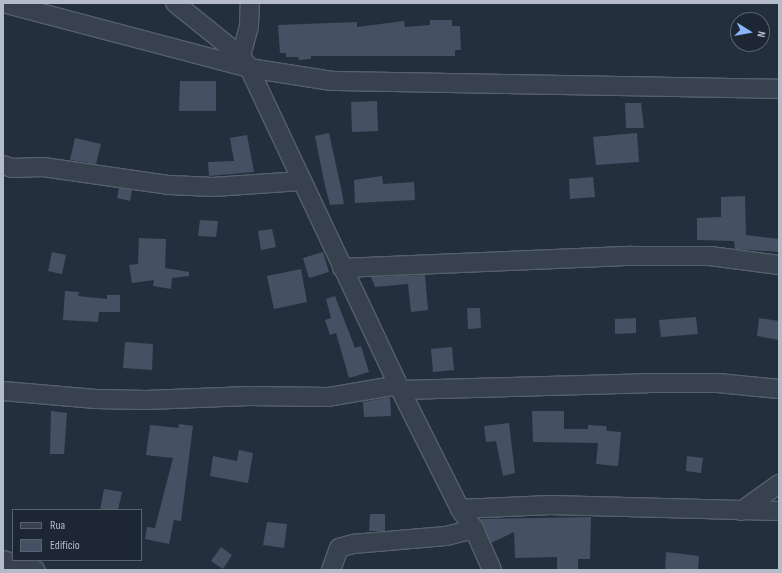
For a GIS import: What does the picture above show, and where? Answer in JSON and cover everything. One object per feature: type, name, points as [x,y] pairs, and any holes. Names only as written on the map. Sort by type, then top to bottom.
[{"type":"street","points":[[3,3],[245,62],[332,81],[779,89]]},
{"type":"street","points":[[176,3],[245,62],[342,268],[460,509],[474,529],[492,570]]},
{"type":"street","points":[[245,62],[250,3]]},
{"type":"street","points":[[3,165],[12,168],[43,167],[177,185],[213,187],[302,181]]},
{"type":"street","points":[[342,268],[632,256],[710,256],[779,265]]},
{"type":"street","points":[[3,391],[96,399],[146,400],[249,396],[328,397],[400,387],[718,383],[779,389]]},
{"type":"street","points":[[741,511],[779,484]]},
{"type":"street","points":[[460,509],[557,505],[741,511],[779,510]]},
{"type":"street","points":[[331,570],[339,548],[352,544],[446,536],[474,529]]},
{"type":"street","points":[[3,560],[35,570]]},
{"type":"building","points":[[430,20],[452,20],[452,26],[460,26],[461,50],[455,50],[455,56],[311,56],[311,59],[299,60],[298,57],[286,57],[286,53],[280,53],[278,25],[357,22],[357,27],[404,21],[405,27],[430,25]]},
{"type":"building","points":[[180,81],[216,81],[216,111],[179,111]]},
{"type":"building","points":[[377,101],[378,131],[352,132],[351,102]]},
{"type":"building","points":[[625,103],[641,103],[644,128],[626,128]]},
{"type":"building","points":[[329,133],[344,204],[330,205],[325,186],[315,136]]},
{"type":"building","points":[[637,133],[639,162],[596,165],[593,137]]},
{"type":"building","points":[[247,135],[254,172],[209,176],[208,162],[234,161],[230,138]]},
{"type":"building","points":[[75,138],[101,144],[96,164],[70,160]]},
{"type":"building","points":[[382,176],[383,184],[414,182],[415,200],[355,203],[354,180]]},
{"type":"building","points":[[593,177],[595,197],[570,199],[569,179]]},
{"type":"building","points":[[119,188],[132,190],[130,201],[117,198]]},
{"type":"building","points":[[745,196],[746,235],[779,239],[779,252],[735,249],[734,241],[697,240],[697,218],[721,217],[721,197]]},
{"type":"building","points":[[200,220],[218,221],[216,237],[198,236]]},
{"type":"building","points":[[272,229],[276,247],[261,250],[258,231]]},
{"type":"building","points":[[139,238],[166,239],[165,268],[189,272],[189,276],[172,278],[171,289],[153,286],[154,280],[132,283],[129,265],[138,264]]},
{"type":"building","points":[[52,252],[66,255],[62,274],[48,271]]},
{"type":"building","points":[[323,252],[329,272],[309,278],[303,258]]},
{"type":"building","points":[[301,269],[307,302],[274,309],[267,276]]},
{"type":"building","points":[[425,275],[428,310],[411,312],[408,284],[375,287],[371,277]]},
{"type":"building","points":[[65,291],[79,292],[78,296],[107,299],[107,295],[120,295],[120,312],[99,312],[98,322],[63,320]]},
{"type":"building","points":[[335,296],[355,348],[361,346],[369,372],[349,378],[336,333],[330,335],[325,320],[331,318],[326,299]]},
{"type":"building","points":[[467,308],[480,308],[481,328],[468,329]]},
{"type":"building","points":[[696,317],[698,334],[661,337],[659,320]]},
{"type":"building","points":[[636,318],[636,333],[615,334],[615,319]]},
{"type":"building","points":[[759,318],[779,321],[779,340],[757,336]]},
{"type":"building","points":[[125,342],[153,344],[152,370],[123,368]]},
{"type":"building","points":[[452,347],[454,370],[433,372],[431,349]]},
{"type":"building","points":[[390,397],[391,416],[364,417],[363,402]]},
{"type":"building","points":[[51,411],[67,413],[64,454],[50,454]]},
{"type":"building","points":[[532,411],[564,411],[564,429],[588,429],[588,425],[606,426],[607,431],[621,432],[618,466],[596,464],[598,443],[533,442]]},
{"type":"building","points":[[509,423],[515,473],[503,476],[496,441],[486,442],[484,426]]},
{"type":"building","points":[[179,424],[193,426],[181,521],[174,520],[169,544],[145,539],[147,527],[155,528],[173,458],[146,455],[150,425],[178,428]]},
{"type":"building","points":[[239,450],[253,453],[248,483],[210,476],[213,456],[237,461]]},
{"type":"building","points":[[687,456],[703,458],[701,473],[686,471]]},
{"type":"building","points":[[104,489],[122,492],[118,509],[100,509]]},
{"type":"building","points":[[370,514],[385,514],[385,531],[369,531]]},
{"type":"building","points":[[591,517],[590,559],[578,559],[578,570],[557,570],[557,557],[515,558],[514,532],[491,543],[480,519]]},
{"type":"building","points":[[267,522],[287,524],[284,548],[263,545]]},
{"type":"building","points":[[221,547],[232,555],[223,569],[211,561]]},
{"type":"building","points":[[666,552],[699,556],[698,570],[665,570]]}]
